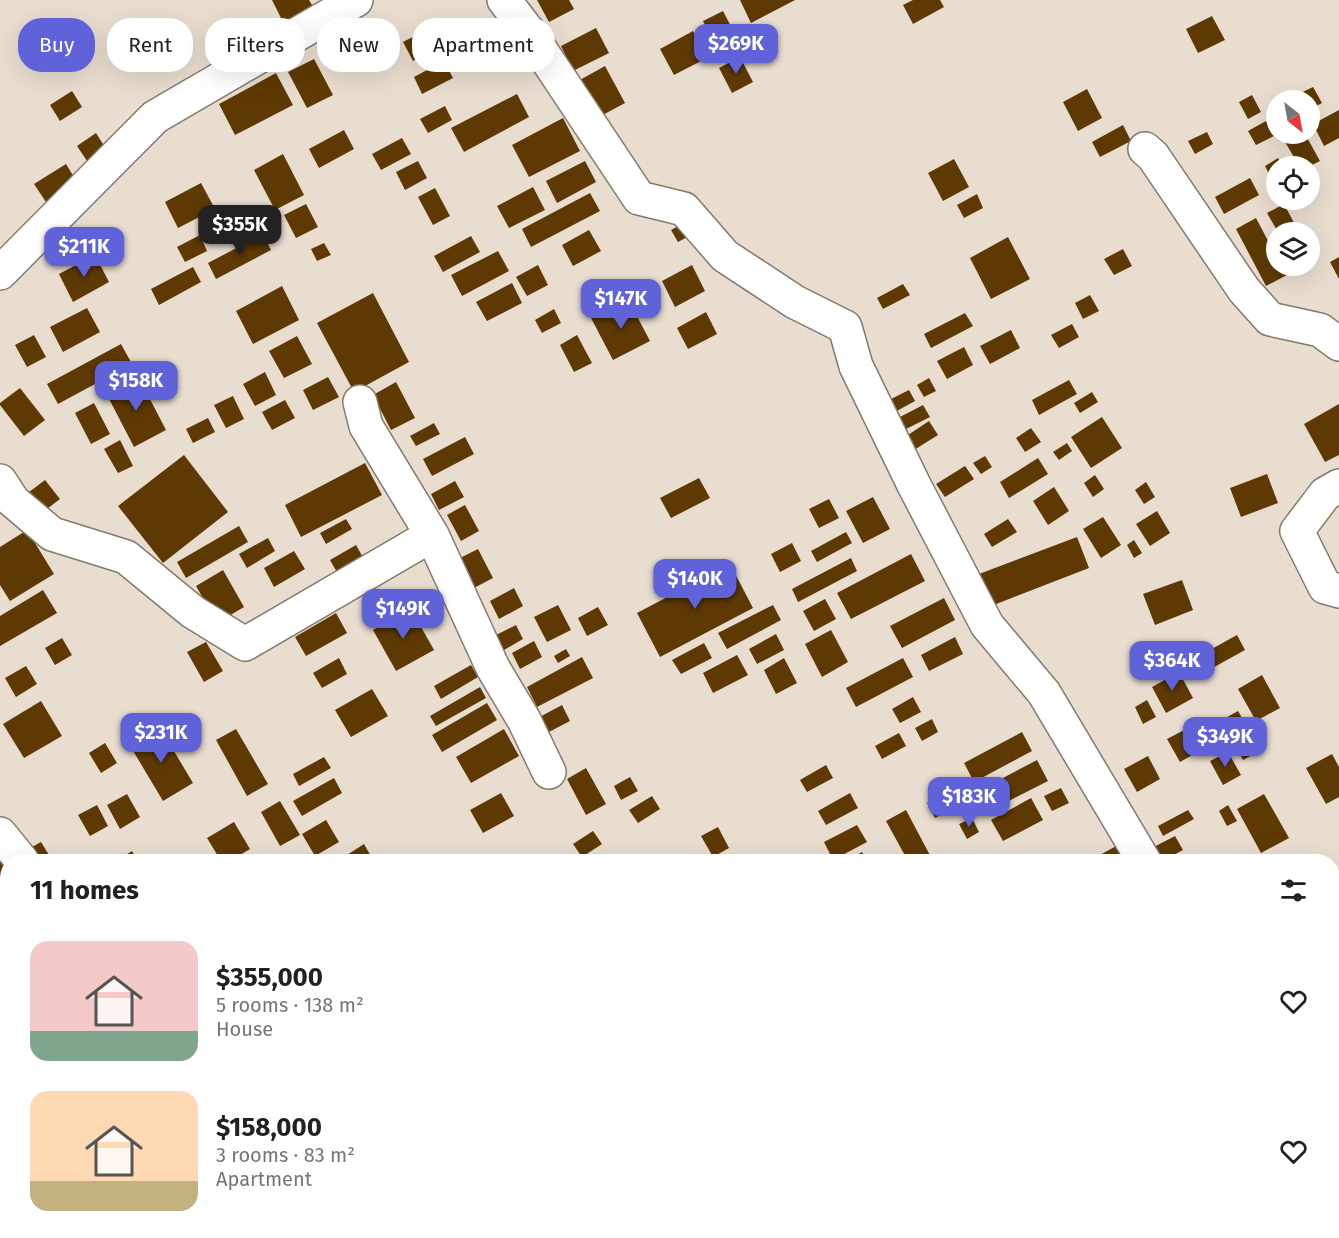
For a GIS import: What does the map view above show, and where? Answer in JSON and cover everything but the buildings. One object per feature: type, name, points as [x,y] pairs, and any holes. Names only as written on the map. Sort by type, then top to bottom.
[{"type":"street","points":[[0,273],[155,117],[356,0]]},
{"type":"street","points":[[504,0],[528,30],[639,198],[684,209],[724,256],[795,302],[845,327],[856,366],[914,485],[987,625],[1044,693],[1140,854]]},
{"type":"street","points":[[1145,149],[1153,156],[1244,290],[1270,319],[1320,330],[1339,344]]},
{"type":"street","points":[[360,402],[366,426],[432,535],[493,668],[524,720],[549,772]]},
{"type":"street","points":[[0,481],[12,501],[52,534],[126,557],[193,612],[245,644],[432,535]]},
{"type":"street","points":[[1339,486],[1325,494],[1297,531],[1325,587],[1339,591]]},
{"type":"street","points":[[0,834],[16,854]]}]
